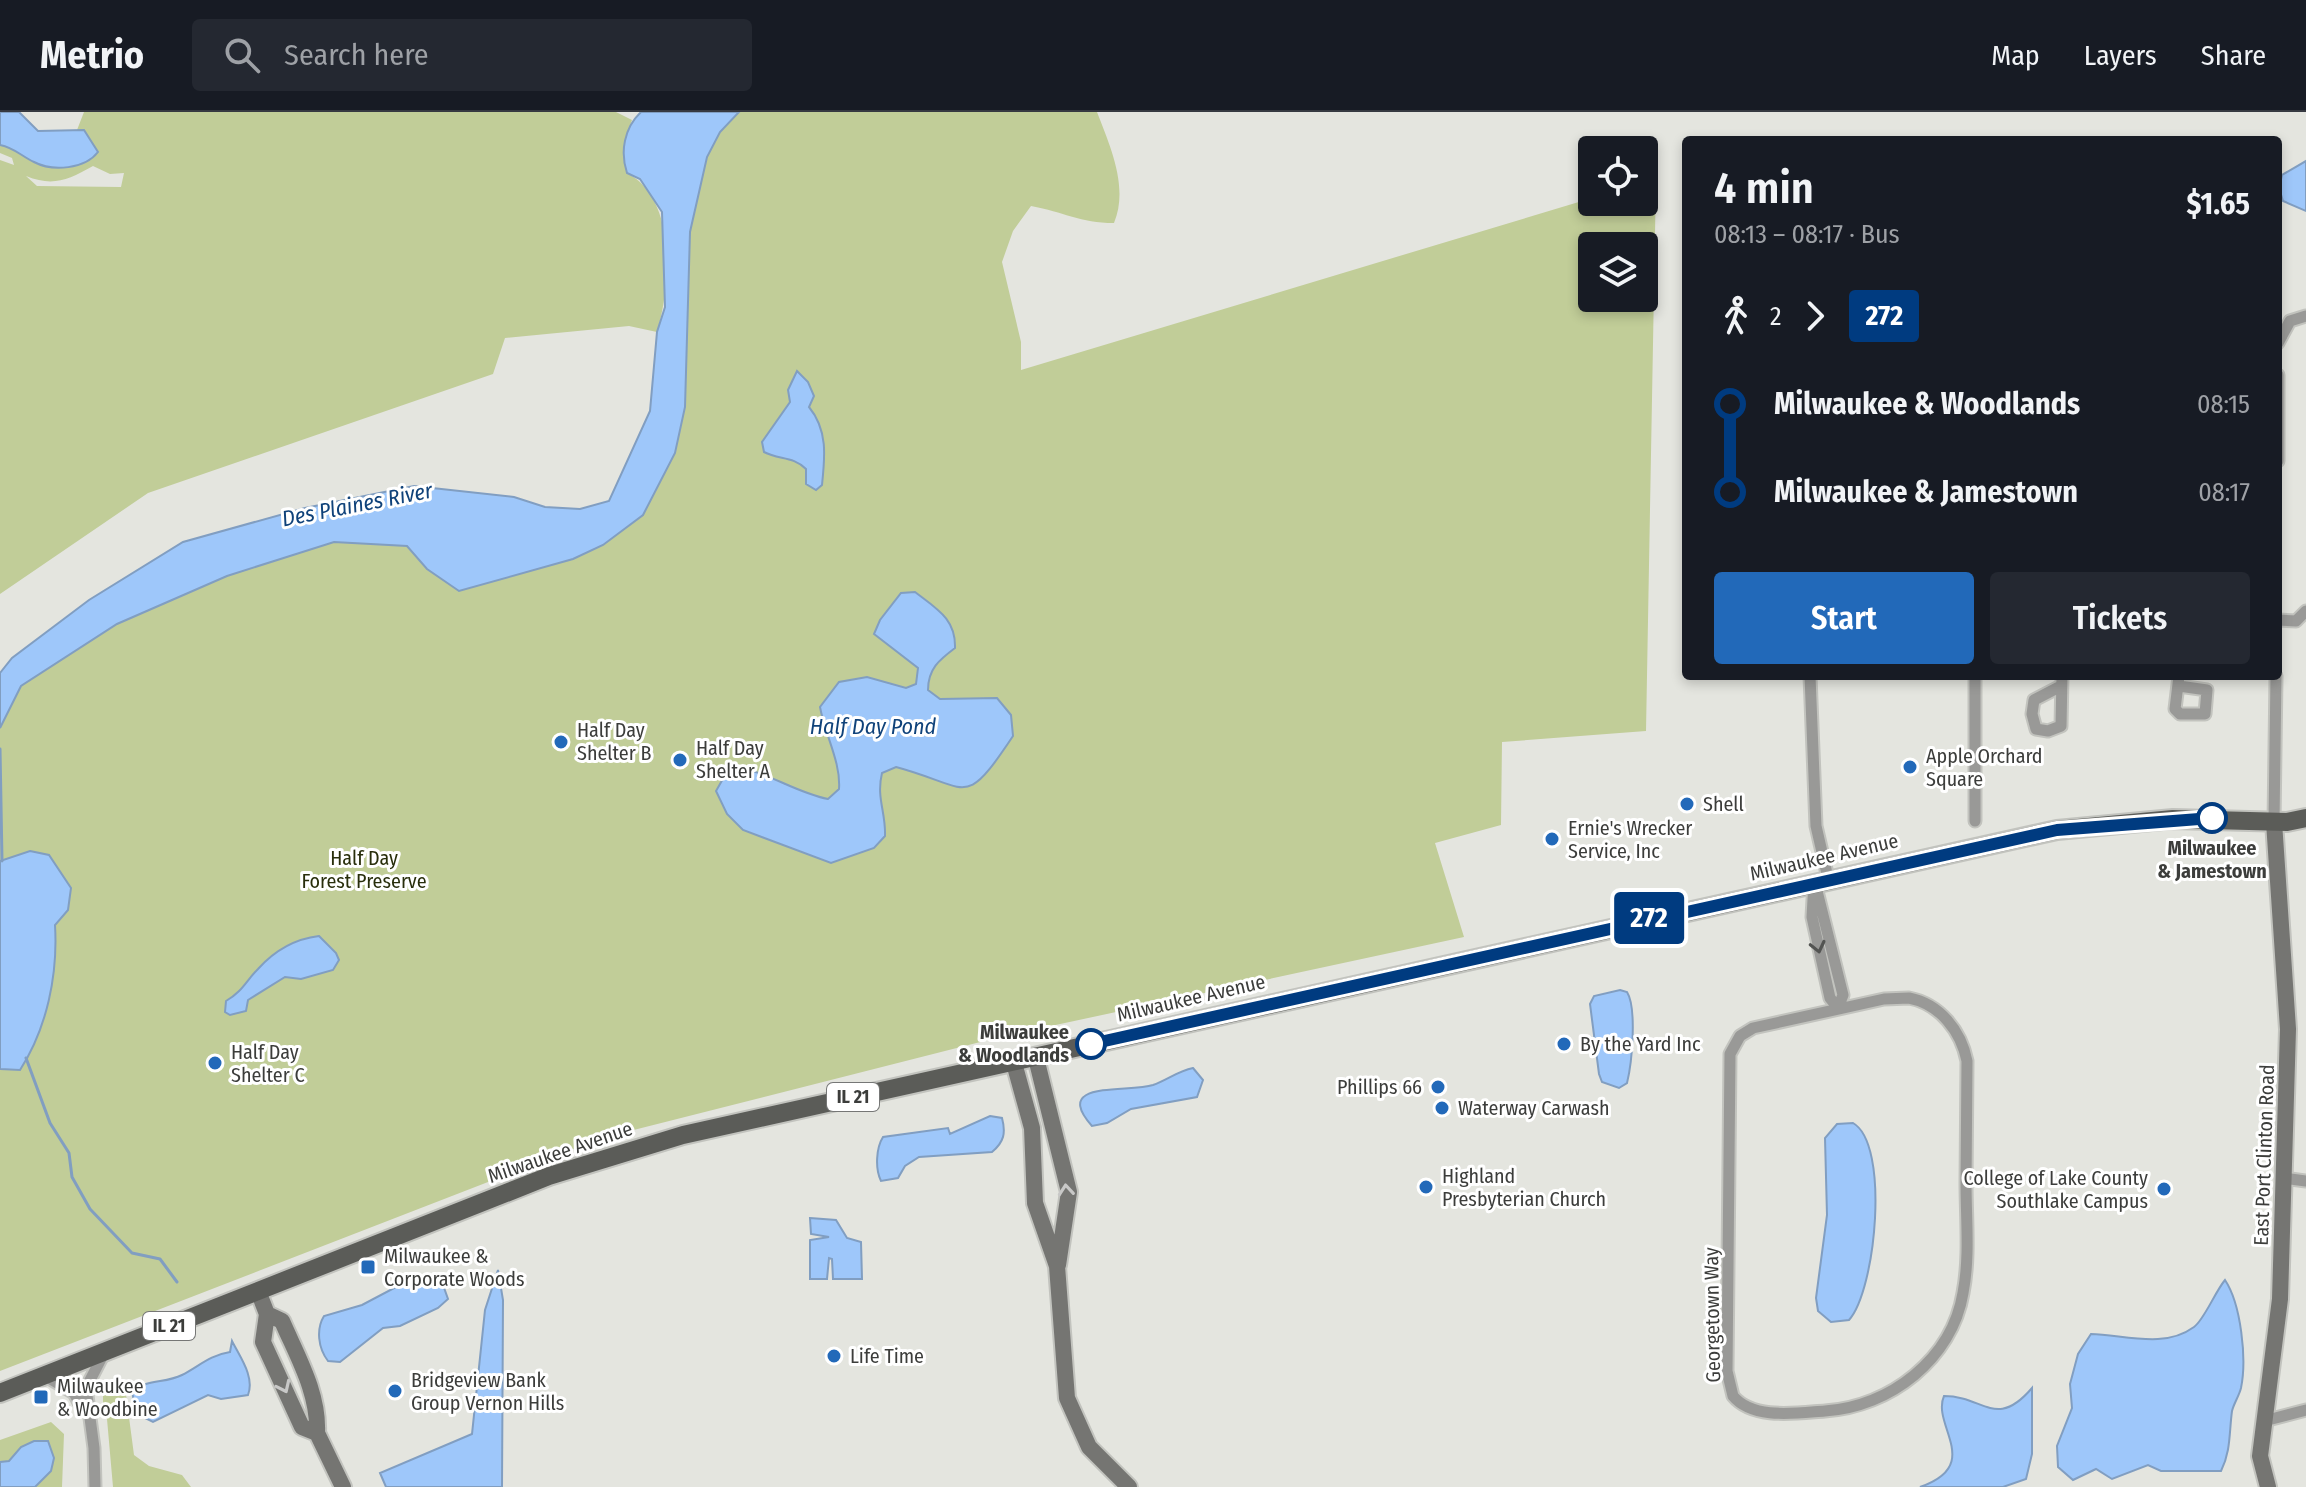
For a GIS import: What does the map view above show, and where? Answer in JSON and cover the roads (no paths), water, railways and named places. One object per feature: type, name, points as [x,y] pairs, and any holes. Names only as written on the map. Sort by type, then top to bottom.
[{"type":"main road","name":"Milwaukee Avenue","points":[[0,1393],[447,1215],[612,1156],[752,1118],[1014,1063],[1821,880],[2057,830],[2173,819],[2281,822],[2306,818]]},
{"type":"main road","points":[[2281,822],[2306,834]]},
{"type":"street","points":[[2282,336],[2290,321],[2306,316]]},
{"type":"street","points":[[2301,623],[2306,611]]},
{"type":"street","points":[[1810,680],[1821,880],[1812,917],[1830,998],[1838,1008]]},
{"type":"street","points":[[1975,680],[1975,821]]},
{"type":"street","points":[[2276,680],[2281,822]]},
{"type":"street","name":"East Port Clinton Road","points":[[2268,1487],[2260,1456],[2280,1299],[2288,1029],[2276,888],[2281,822]]},
{"type":"street","name":"Georgetown Way","points":[[1884,999],[1917,1000],[1944,1017],[1959,1036],[1967,1061],[1963,1296],[1941,1344],[1924,1367],[1893,1391],[1839,1410],[1753,1410],[1733,1396],[1727,1371],[1730,1054],[1740,1036],[1753,1028],[1838,1008],[1884,999]]},
{"type":"street","points":[[1036,1058],[1069,1192],[1065,1233],[1057,1266]]},
{"type":"street","points":[[1014,1063],[1032,1128],[1035,1203],[1057,1266],[1063,1377],[1071,1412],[1089,1447],[1129,1487]]},
{"type":"street","points":[[2283,1178],[2306,1181]]},
{"type":"street","points":[[258,1291],[267,1314],[263,1342],[302,1427],[317,1433]]},
{"type":"street","points":[[267,1314],[282,1321],[311,1388],[318,1417],[317,1433],[343,1487]]},
{"type":"street","points":[[95,1487],[94,1448],[88,1422],[86,1388],[106,1350]]},
{"type":"street","points":[[44,1375],[74,1393],[88,1422]]},
{"type":"street","points":[[2264,1421],[2306,1410]]},
{"type":"water","points":[[0,112],[19,112],[38,131],[84,130],[98,152],[85,162],[68,167],[50,167],[29,160],[0,145]]},
{"type":"water","name":"Des Plaines River","points":[[641,112],[739,112],[720,132],[707,157],[690,232],[685,407],[675,453],[643,515],[603,545],[573,559],[459,591],[427,569],[407,546],[334,542],[227,576],[117,624],[21,686],[0,728],[0,673],[12,658],[89,600],[183,542],[305,508],[414,486],[514,497],[545,507],[580,509],[609,501],[650,411],[657,332],[665,307],[662,212],[640,179],[627,173],[624,157],[627,133]]},
{"type":"water","points":[[2306,161],[2306,211],[2283,201],[2282,175]]},
{"type":"water","points":[[797,371],[808,382],[814,396],[809,407],[822,434],[822,485],[816,490],[806,484],[806,469],[796,462],[764,452],[762,442],[790,402],[788,390]]},
{"type":"water","name":"Half Day Pond","points":[[915,592],[944,616],[954,638],[955,648],[936,666],[930,676],[928,690],[940,699],[997,698],[1011,715],[1013,736],[997,760],[974,784],[964,787],[896,767],[882,773],[880,790],[885,836],[874,848],[831,863],[743,830],[727,814],[716,791],[724,777],[739,767],[828,799],[839,789],[839,779],[820,707],[839,682],[867,677],[906,688],[916,684],[918,668],[874,634],[880,620],[901,593]]},
{"type":"water","points":[[30,851],[49,855],[71,888],[68,910],[55,925],[52,982],[37,1037],[20,1070],[0,1069],[0,861]]},
{"type":"water","points":[[319,936],[339,960],[333,970],[301,979],[285,977],[248,1000],[246,1011],[230,1015],[225,1012],[226,1001],[271,956],[293,943]]},
{"type":"water","points":[[1620,990],[1627,992],[1630,1000],[1633,1036],[1627,1083],[1619,1088],[1602,1082],[1599,1074],[1590,1004],[1594,996]]},
{"type":"water","points":[[1193,1068],[1203,1080],[1197,1097],[1131,1109],[1107,1123],[1092,1126],[1082,1111],[1081,1101],[1086,1095],[1153,1085]]},
{"type":"water","points":[[990,1116],[1002,1118],[1004,1128],[999,1145],[992,1152],[919,1157],[905,1166],[898,1178],[881,1181],[877,1159],[883,1137],[948,1128],[950,1134]]},
{"type":"water","points":[[1853,1123],[1865,1136],[1872,1158],[1875,1218],[1872,1250],[1866,1280],[1849,1320],[1831,1322],[1818,1311],[1816,1298],[1827,1215],[1825,1138],[1837,1124]]},
{"type":"water","points":[[810,1218],[836,1220],[847,1238],[861,1242],[862,1279],[833,1279],[832,1259],[829,1258],[827,1279],[810,1279],[810,1240],[829,1237],[811,1234]]},
{"type":"water","points":[[498,1270],[503,1300],[502,1487],[386,1487],[380,1473],[472,1434],[485,1310]]},
{"type":"water","points":[[2225,1280],[2239,1317],[2243,1376],[2232,1411],[2228,1449],[2221,1471],[2161,1471],[2148,1465],[2112,1479],[2096,1469],[2073,1480],[2058,1467],[2057,1446],[2072,1408],[2070,1384],[2078,1354],[2091,1334],[2157,1339],[2182,1334],[2198,1323]]},
{"type":"water","points":[[421,1283],[443,1285],[448,1299],[438,1308],[400,1326],[383,1328],[340,1362],[328,1361],[319,1338],[324,1316],[362,1305],[396,1287]]},
{"type":"water","points":[[232,1341],[248,1374],[248,1395],[221,1399],[208,1395],[153,1422],[137,1414],[132,1392],[144,1385],[175,1378],[210,1358],[230,1352]]},
{"type":"water","points":[[2032,1388],[2032,1454],[2026,1479],[2003,1487],[1920,1487],[1939,1478],[1949,1468],[1952,1456],[1942,1407],[1944,1396],[1999,1409],[2020,1400]]},
{"type":"water","points":[[34,1441],[48,1441],[54,1458],[51,1471],[35,1487],[0,1487],[0,1462],[9,1461],[21,1447]]},
{"type":"waterway","points":[[0,749],[2,861]]},
{"type":"waterway","points":[[26,1058],[50,1123],[69,1153],[72,1177],[90,1209],[132,1253],[160,1259],[177,1282]]},
{"type":"place","name":"Half Day Shelter B","points":[[561,742]]},
{"type":"place","name":"Half Day Shelter A","points":[[680,760]]},
{"type":"place","name":"Apple Orchard Square","points":[[1910,767]]},
{"type":"place","name":"Shell","points":[[1687,804]]},
{"type":"place","name":"Milwaukee & Jamestown","points":[[2212,818]]},
{"type":"place","name":"Ernie's Wrecker Service, Inc","points":[[1552,839]]},
{"type":"place","name":"Milwaukee & Woodlands","points":[[1091,1044]]},
{"type":"place","name":"By the Yard Inc","points":[[1564,1044]]},
{"type":"place","name":"Half Day Shelter C","points":[[215,1063]]},
{"type":"place","name":"Phillips 66","points":[[1438,1087]]},
{"type":"place","name":"Waterway Carwash","points":[[1442,1108]]},
{"type":"place","name":"Highland Presbyterian Church","points":[[1426,1187]]},
{"type":"place","name":"College of Lake County Southlake Campus","points":[[2164,1189]]},
{"type":"place","name":"Milwaukee & Corporate Woods","points":[[368,1267]]},
{"type":"place","name":"Life Time","points":[[834,1356]]},
{"type":"place","name":"Bridgeview Bank Group Vernon Hills","points":[[395,1391]]},
{"type":"place","name":"Milwaukee & Woodbine","points":[[41,1397]]},
{"type":"park label","name":"Half Day Forest Preserve","points":[[364,870]]}]
